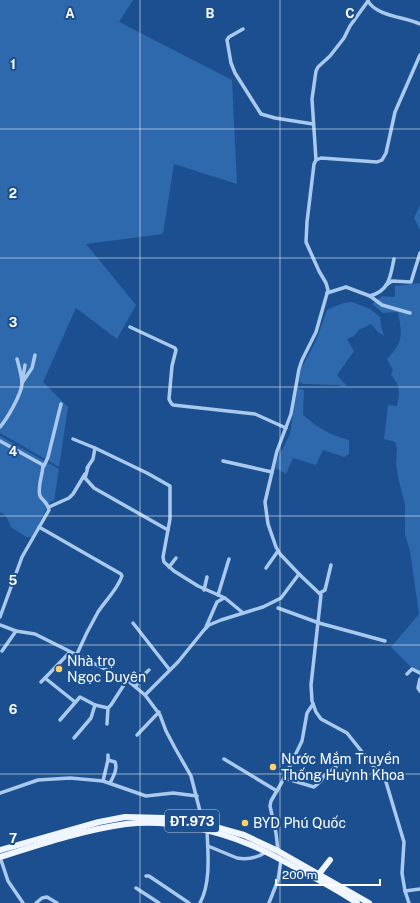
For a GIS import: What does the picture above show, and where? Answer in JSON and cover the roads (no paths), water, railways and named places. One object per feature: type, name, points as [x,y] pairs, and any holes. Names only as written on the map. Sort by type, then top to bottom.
[{"type":"main road","name":"ĐT.973","points":[[0,857],[99,822],[125,817],[165,818],[244,835],[357,903]]},
{"type":"main road","name":"ĐT.973","points":[[206,826],[319,874],[369,903]]},
{"type":"main road","name":"ĐT.973","points":[[0,850],[64,835]]},
{"type":"main road","points":[[319,874],[330,860]]},
{"type":"street","points":[[409,903],[402,873],[404,842],[386,782],[347,733],[321,719],[313,704],[311,685],[322,599],[320,593],[299,574],[278,551],[272,537],[265,508],[277,451],[291,414],[299,369],[316,332],[328,286],[306,242],[307,222],[316,160],[312,95],[316,71],[344,38],[350,26],[368,0],[371,6],[380,11],[420,24]]},
{"type":"street","points":[[243,29],[229,37],[227,40],[231,63],[235,73],[261,114],[275,118],[314,124]]},
{"type":"street","points":[[316,160],[321,158],[377,162],[382,160],[386,153],[395,112],[420,55]]},
{"type":"street","points":[[386,285],[392,281],[411,282],[418,265],[420,253]]},
{"type":"street","points":[[370,296],[377,294],[384,289],[394,259]]},
{"type":"street","points":[[327,293],[346,287],[370,296],[382,305],[410,313]]},
{"type":"street","points":[[130,327],[175,348],[176,350],[172,366],[169,399],[173,405],[256,414],[286,428]]},
{"type":"street","points":[[22,383],[32,368],[35,355]]},
{"type":"street","points":[[17,359],[22,383]]},
{"type":"street","points":[[0,427],[9,414],[19,393],[25,366]]},
{"type":"street","points":[[49,507],[40,495],[39,491],[43,467],[48,457],[61,404]]},
{"type":"street","points":[[73,439],[147,473],[170,486],[170,513],[163,560],[169,567],[204,590],[225,598],[242,612]]},
{"type":"street","points":[[0,441],[40,462],[43,467]]},
{"type":"street","points":[[49,507],[69,498],[73,494],[84,477],[95,448]]},
{"type":"street","points":[[223,461],[272,472]]},
{"type":"street","points":[[88,467],[85,478],[94,488],[168,530]]},
{"type":"street","points":[[0,617],[22,557],[49,510],[49,507]]},
{"type":"street","points":[[39,527],[122,574],[120,581],[98,612],[77,654]]},
{"type":"street","points":[[266,568],[278,551]]},
{"type":"street","points":[[169,567],[176,558]]},
{"type":"street","points":[[218,595],[229,559]]},
{"type":"street","points":[[320,593],[325,590],[331,565]]},
{"type":"street","points":[[145,695],[181,658],[206,628],[214,622],[242,612],[263,607],[281,598],[299,574]]},
{"type":"street","points":[[204,590],[207,577]]},
{"type":"street","points":[[206,628],[217,602],[225,598]]},
{"type":"street","points":[[278,608],[319,623],[385,641]]},
{"type":"street","points":[[133,624],[170,669]]},
{"type":"street","points":[[0,625],[16,631],[35,634],[127,680],[145,695],[159,712],[175,748],[191,776],[206,826],[208,846],[206,880],[200,903]]},
{"type":"street","points":[[2,651],[16,631]]},
{"type":"street","points":[[41,682],[70,652]]},
{"type":"street","points":[[407,674],[412,669],[420,673]]},
{"type":"street","points":[[136,687],[139,680],[149,670]]},
{"type":"street","points":[[45,678],[75,702]]},
{"type":"street","points":[[420,679],[418,688],[420,691]]},
{"type":"street","points":[[106,724],[108,708],[111,706],[127,680]]},
{"type":"street","points":[[58,696],[62,692]]},
{"type":"street","points":[[60,720],[81,697],[95,705],[108,708]]},
{"type":"street","points":[[269,903],[278,880],[276,833],[270,806],[272,797],[284,778],[302,741],[307,713],[313,704]]},
{"type":"street","points":[[74,738],[91,718],[95,705]]},
{"type":"street","points":[[137,735],[159,712]]},
{"type":"street","points":[[103,781],[108,758],[115,762],[116,765],[115,773],[110,783]]},
{"type":"street","points":[[224,759],[277,791]]},
{"type":"street","points":[[284,778],[314,786],[336,767]]},
{"type":"street","points":[[0,794],[38,780],[70,778],[103,781],[139,795],[146,796],[173,793],[197,796]]},
{"type":"street","points":[[208,846],[242,859],[260,856],[266,852]]},
{"type":"street","points":[[0,857],[8,882],[23,903]]},
{"type":"street","points":[[146,876],[149,876],[189,903]]},
{"type":"street","points":[[136,888],[159,903]]},
{"type":"street","points":[[405,891],[420,889]]},
{"type":"street","points":[[36,903],[42,898],[47,897],[57,903]]},
{"type":"place","name":"Nhà trọ Ngọc Duyên","points":[[59,669]]},
{"type":"place","name":"Nước Mắm Truyền Thống Huỳnh Khoa","points":[[273,767]]},
{"type":"place","name":"BYD Phú Quốc","points":[[245,823]]}]
